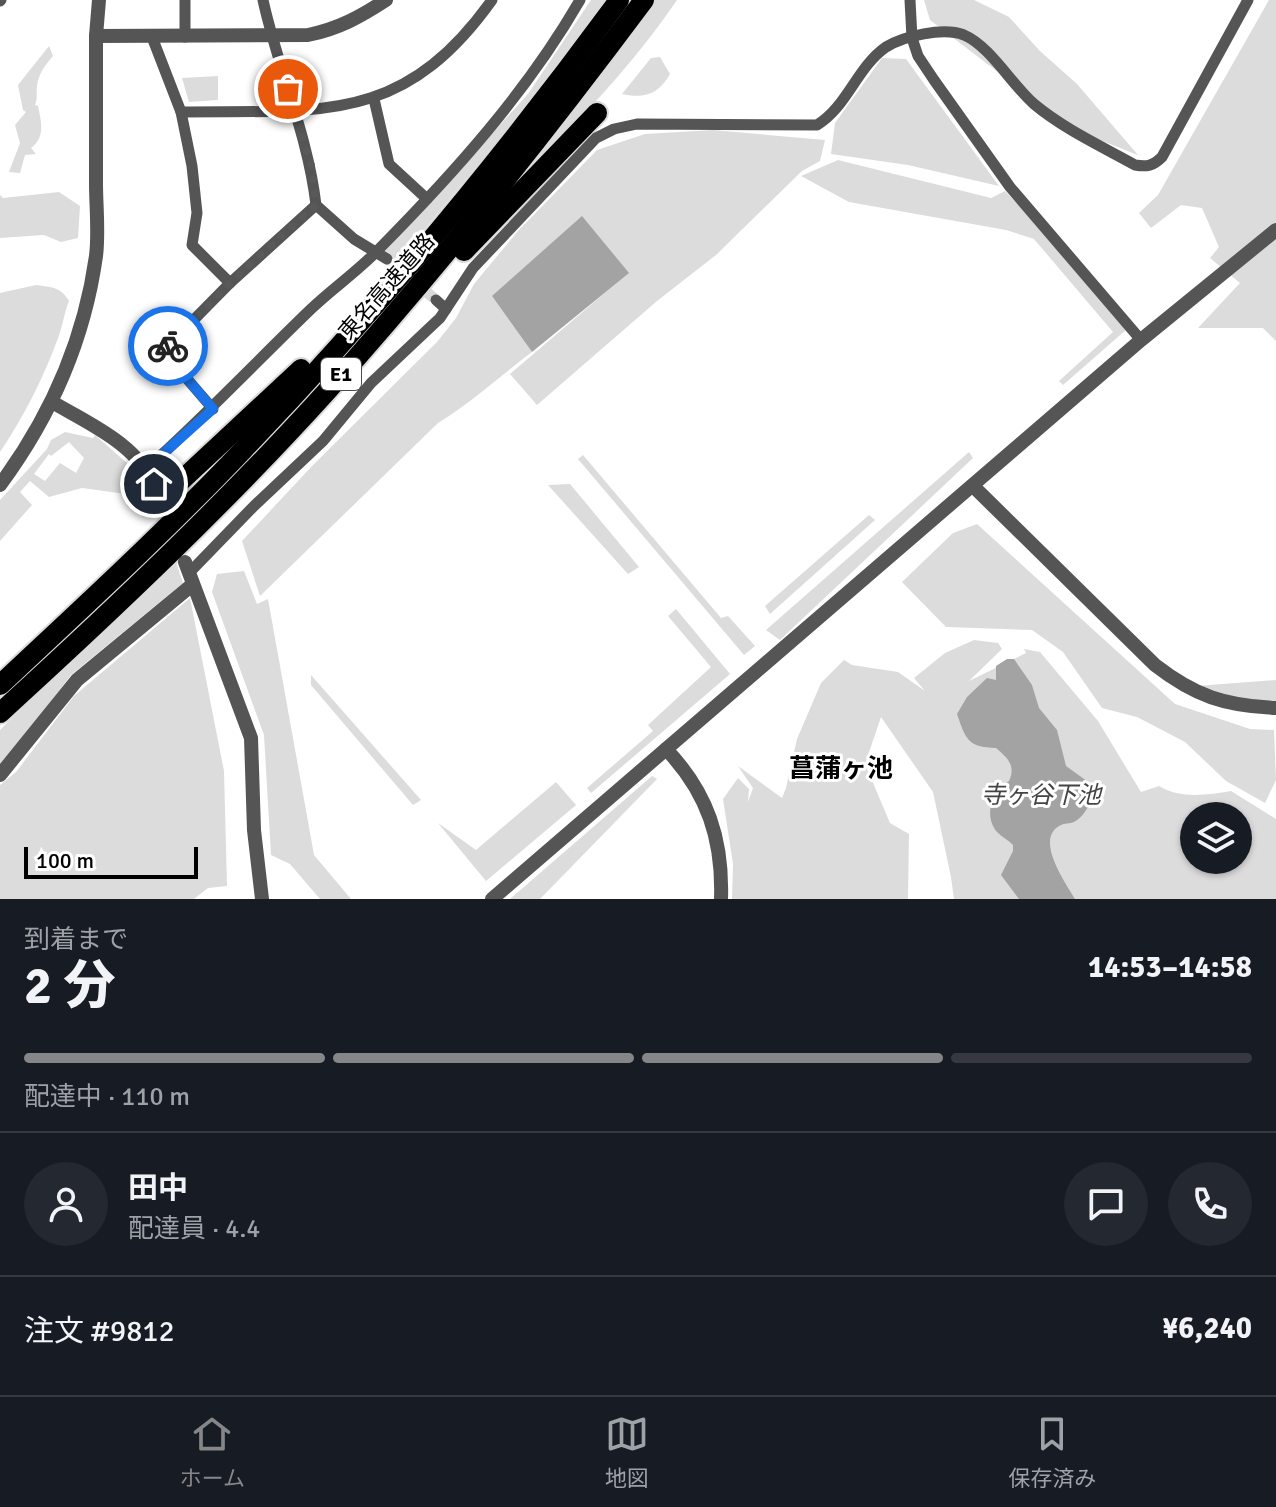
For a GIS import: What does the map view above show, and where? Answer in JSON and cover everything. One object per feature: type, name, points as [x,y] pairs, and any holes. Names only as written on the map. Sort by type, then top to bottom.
[{"type":"highway","name":"東名高速道路","points":[[0,685],[140,554],[243,450],[396,280],[530,118],[619,0]]},
{"type":"highway","name":"東名高速道路","points":[[0,713],[158,564],[326,392],[519,165],[644,0]]},
{"type":"highway","points":[[326,392],[378,343],[597,113]]},
{"type":"highway","points":[[162,490],[396,280]]},
{"type":"street","points":[[0,485],[30,444],[52,402],[88,302],[96,253],[96,36],[99,0]]},
{"type":"street","points":[[185,0],[185,37]]},
{"type":"street","points":[[263,0],[271,37],[312,169],[316,205],[354,239],[382,255]]},
{"type":"street","points":[[96,36],[271,37],[333,30],[361,17],[386,0]]},
{"type":"street","points":[[181,112],[325,110],[374,99],[439,61],[470,30],[492,0]]},
{"type":"street","points":[[910,0],[912,38],[918,56],[934,80],[1010,187],[1141,340]]},
{"type":"street","points":[[0,775],[77,680],[323,441],[371,383],[440,318],[473,268],[596,138],[614,129],[637,124],[817,125],[829,118],[878,53],[890,45],[912,38],[945,32],[963,35],[976,43],[1017,88],[1047,113],[1135,165],[1146,167],[1162,157],[1248,0]]},
{"type":"street","points":[[146,469],[213,409],[311,309],[382,255],[530,80],[579,1]]},
{"type":"street","points":[[152,37],[181,112],[197,213],[192,245],[230,283]]},
{"type":"street","points":[[374,99],[389,164],[427,199]]},
{"type":"street","points":[[213,409],[163,351],[230,283],[316,205]]},
{"type":"street","points":[[492,899],[1141,340],[1276,230]]},
{"type":"street","points":[[436,300],[446,309]]},
{"type":"street","points":[[52,402],[122,443],[162,490]]},
{"type":"street","points":[[973,486],[1155,665],[1183,687],[1223,701],[1276,708]]},
{"type":"street","points":[[189,573],[251,738],[254,830],[262,899]]},
{"type":"street","points":[[666,749],[701,797],[713,825],[722,865],[721,899]]},
{"type":"shaded area","points":[[591,0],[608,0],[542,87],[398,261],[385,251],[528,94]]},
{"type":"shaded area","points":[[653,0],[677,0],[604,93],[521,177]]},
{"type":"shaded area","points":[[924,0],[974,0],[1009,17],[1040,51],[1077,84],[1138,155],[1072,129],[930,20]]},
{"type":"shaded area","points":[[1269,0],[1276,0],[1276,341],[1263,328],[1198,328],[1240,283],[1210,258],[1219,247],[1202,208],[1181,205],[1151,228],[1139,213],[1158,195]]},
{"type":"shaded area","points":[[49,46],[53,56],[41,73],[37,86],[35,105],[38,106],[41,128],[39,139],[31,148],[36,154],[25,155],[20,173],[9,172],[20,143],[15,125],[26,112],[18,85]]},
{"type":"shaded area","points":[[660,57],[670,74],[661,86],[644,95],[622,94],[651,58]]},
{"type":"shaded area","points":[[882,58],[906,59],[999,186],[908,165],[831,154],[835,123]]},
{"type":"shaded area","points":[[218,76],[218,100],[189,102],[182,78]]},
{"type":"shaded area","points":[[713,130],[825,140],[820,161],[802,171],[716,255],[657,301],[537,405],[510,374],[628,273],[492,296],[532,352],[438,423],[260,596],[242,541],[312,466],[437,342],[456,318],[474,284],[518,231],[597,150],[645,134]]},
{"type":"shaded area","points":[[838,160],[991,198],[1005,191],[1058,246],[1127,329],[1063,385],[1059,381],[1113,332],[1034,239],[1006,230],[849,202],[801,176]]},
{"type":"shaded area","points":[[59,192],[80,206],[78,238],[61,242],[44,235],[0,238],[0,195],[3,198]]},
{"type":"shaded area","points":[[36,285],[59,290],[69,301],[40,382],[0,452],[0,293]]},
{"type":"shaded area","points":[[65,432],[93,438],[95,435],[152,485],[133,495],[82,488],[49,497],[30,481],[20,492],[32,505],[0,541],[0,500],[47,449],[51,440]],"holes":[[[69,442],[84,458],[76,473],[60,463],[45,481],[34,474],[49,454],[51,456]]]},
{"type":"shaded area","points":[[969,452],[973,458],[780,640],[766,630]]},
{"type":"shaded area","points":[[583,455],[721,618],[728,616],[755,646],[744,655],[578,459]]},
{"type":"shaded area","points":[[570,484],[639,567],[628,574],[548,485]]},
{"type":"shaded area","points":[[869,515],[875,520],[770,614],[765,606]]},
{"type":"shaded area","points":[[977,524],[1175,704],[1250,729],[1274,730],[1276,780],[1265,803],[1226,781],[1185,742],[1137,717],[1102,708],[1063,652],[1032,630],[946,627],[902,582],[953,533]]},
{"type":"shaded area","points":[[174,556],[183,583],[71,675],[0,768],[0,730]]},
{"type":"shaded area","points":[[244,571],[257,604],[268,599],[314,855],[351,899],[320,899],[290,864],[271,855],[264,735],[212,592],[217,574]]},
{"type":"shaded area","points":[[190,598],[224,771],[227,886],[208,888],[194,899],[0,899],[0,785],[16,772],[74,696]]},
{"type":"shaded area","points":[[676,609],[730,674],[591,793],[587,788],[653,731],[648,725],[711,667],[668,616]]},
{"type":"shaded area","points":[[974,640],[998,643],[1002,649],[969,681],[1026,653],[1024,649],[1040,652],[1098,721],[1141,792],[1159,786],[1185,794],[1231,791],[1249,802],[1180,802],[1180,874],[1252,874],[1252,804],[1276,819],[1276,899],[954,899],[933,792],[881,717],[865,764],[890,823],[909,834],[908,899],[732,899],[733,864],[723,799],[738,778],[749,789],[748,802],[753,788],[738,766],[782,798],[797,739],[821,683],[844,660],[852,665],[898,672],[925,691],[914,678],[945,653]]},
{"type":"shaded area","points":[[311,675],[421,800],[413,805],[311,685]]},
{"type":"shaded area","points":[[1276,680],[1276,705],[1183,687]]},
{"type":"shaded area","points":[[652,776],[657,779],[540,899],[510,899]]},
{"type":"shaded area","points":[[556,782],[576,805],[486,881],[438,823],[476,850]]},
{"type":"water","points":[[582,216],[629,273],[532,352],[492,296]]},
{"type":"water","name":"寺ヶ谷下池","points":[[1007,659],[1014,659],[1032,685],[1039,708],[1057,730],[1066,766],[1091,784],[1094,797],[1086,811],[1077,820],[1062,824],[1053,831],[1050,840],[1054,861],[1075,899],[1019,899],[1001,875],[1013,845],[997,832],[990,811],[994,797],[1009,781],[1011,767],[996,748],[979,746],[969,740],[957,714],[967,697],[987,678],[996,680],[996,666]]},
{"type":"tunnel","points":[[387,259],[436,300]]},
{"type":"tunnel","points":[[156,489],[171,528]]},
{"type":"way so far","points":[[168,346],[230,283],[316,205],[312,169],[288,89]]},
{"type":"district","name":"菖蒲ヶ池","points":[[841,768]]},
{"type":"route","points":[[154,484],[146,469],[213,409],[163,351],[168,346]]}]
